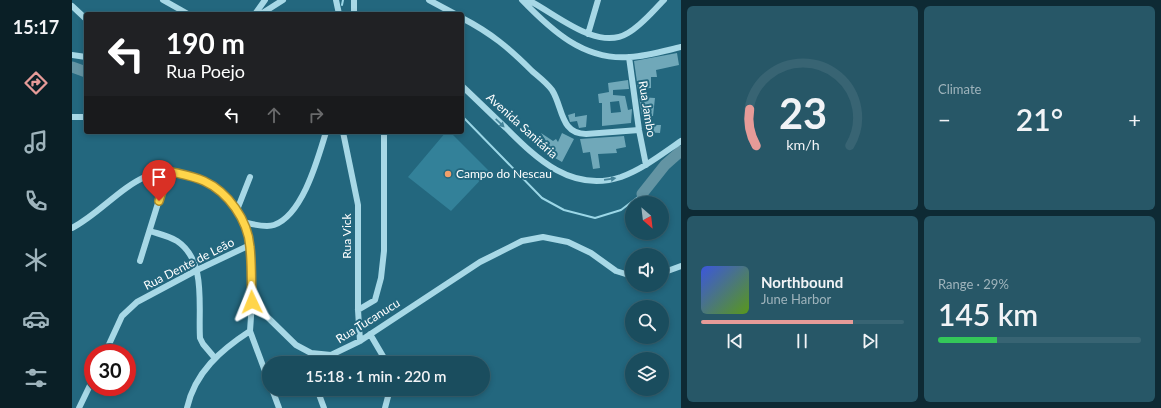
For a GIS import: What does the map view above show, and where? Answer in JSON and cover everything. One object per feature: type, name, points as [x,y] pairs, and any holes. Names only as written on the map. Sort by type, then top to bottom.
[{"type":"street","points":[[77,0],[72,6],[84,17]]},
{"type":"street","points":[[163,0],[184,12]]},
{"type":"street","points":[[256,12],[265,0]]},
{"type":"street","points":[[264,12],[283,0]]},
{"type":"street","points":[[336,0],[339,12]]},
{"type":"street","points":[[354,0],[354,12]]},
{"type":"street","points":[[429,0],[451,12]]},
{"type":"street","points":[[522,0],[550,28],[569,42],[596,53],[629,57],[681,47]]},
{"type":"street","points":[[528,0],[588,34],[608,38],[623,36],[631,31],[664,0]]},
{"type":"street","points":[[588,34],[598,0]]},
{"type":"street","points":[[464,19],[500,41],[550,88],[556,97],[564,121],[573,131],[579,134],[586,134],[639,130]]},
{"type":"street","points":[[72,55],[84,57]]},
{"type":"street","name":"Rua Jambo","points":[[629,57],[639,130],[646,165]]},
{"type":"street","name":"Avenida Sanitária","points":[[464,88],[533,154],[559,172],[577,178],[606,180],[620,177],[646,165],[681,141]]},
{"type":"street","points":[[72,117],[84,117]]},
{"type":"street","points":[[243,222],[270,226],[280,222],[288,214],[303,194],[311,179],[325,134]]},
{"type":"street","name":"Rua Vick","points":[[343,134],[358,205],[358,310],[360,341]]},
{"type":"street","points":[[358,310],[375,300],[381,278],[384,251],[384,134]]},
{"type":"street","points":[[140,261],[168,171]]},
{"type":"street","points":[[72,228],[141,178],[154,173],[168,171],[197,178],[208,183],[222,193],[237,210],[243,222],[250,245],[252,302],[250,331],[262,363]]},
{"type":"street","points":[[237,210],[250,177]]},
{"type":"street","points":[[150,231],[178,242],[188,252],[197,270],[200,338],[202,344],[214,357]]},
{"type":"street","name":"Rua Tucanucu","points":[[252,302],[296,345],[311,353],[331,355],[360,341],[480,262],[522,240],[543,237],[568,242],[591,253],[616,271],[625,274]]},
{"type":"street","name":"Rua Dente de Leão","points":[[109,344],[122,316],[137,302],[197,270],[250,245]]},
{"type":"street","points":[[669,270],[681,266]]},
{"type":"street","points":[[187,408],[197,382],[214,357],[250,331]]},
{"type":"street","points":[[370,334],[383,356]]},
{"type":"street","points":[[81,407],[86,396]]},
{"type":"street","points":[[275,396],[279,408]]},
{"type":"street","points":[[320,396],[324,408]]},
{"type":"street","points":[[385,408],[388,396]]},
{"type":"shaded area","name":"Campo do Nescau","points":[[444,134],[452,134],[489,171],[451,211],[408,177]]},
{"type":"building","points":[[677,53],[679,65],[656,70],[657,77],[651,77],[651,88],[638,89],[634,61]]},
{"type":"building","points":[[628,80],[629,89],[613,90],[613,95],[625,96],[628,110],[632,109],[631,123],[602,126],[602,103],[599,103],[598,94],[609,92],[608,83]],"holes":[[[619,101],[621,112],[611,113],[610,102]]]},
{"type":"building","points":[[639,97],[655,98],[653,116],[642,116]]},
{"type":"building","points":[[575,113],[575,117],[587,115],[586,127],[579,128],[577,121],[570,122],[568,115]]},
{"type":"building","points":[[646,125],[661,125],[660,133],[646,132]]},
{"type":"building","points":[[541,133],[553,141],[556,139],[558,142],[562,133],[574,139],[562,162],[543,151],[548,144]]},
{"type":"building","points":[[624,136],[626,147],[616,149],[617,153],[598,154],[600,168],[593,169],[590,152],[583,153],[580,139]]},
{"type":"waterway","points":[[342,5],[343,0]]},
{"type":"waterway","points":[[72,67],[84,71]]},
{"type":"waterway","points":[[464,118],[542,198],[564,210],[595,218],[621,210],[642,194]]},
{"type":"waterway","points":[[642,194],[665,165],[681,151]]},
{"type":"place","name":"Campo do Nescau","points":[[448,174]]},
{"type":"route","points":[[159,201],[168,171],[202,180],[222,193],[237,210],[243,222],[250,245],[252,302]]}]
